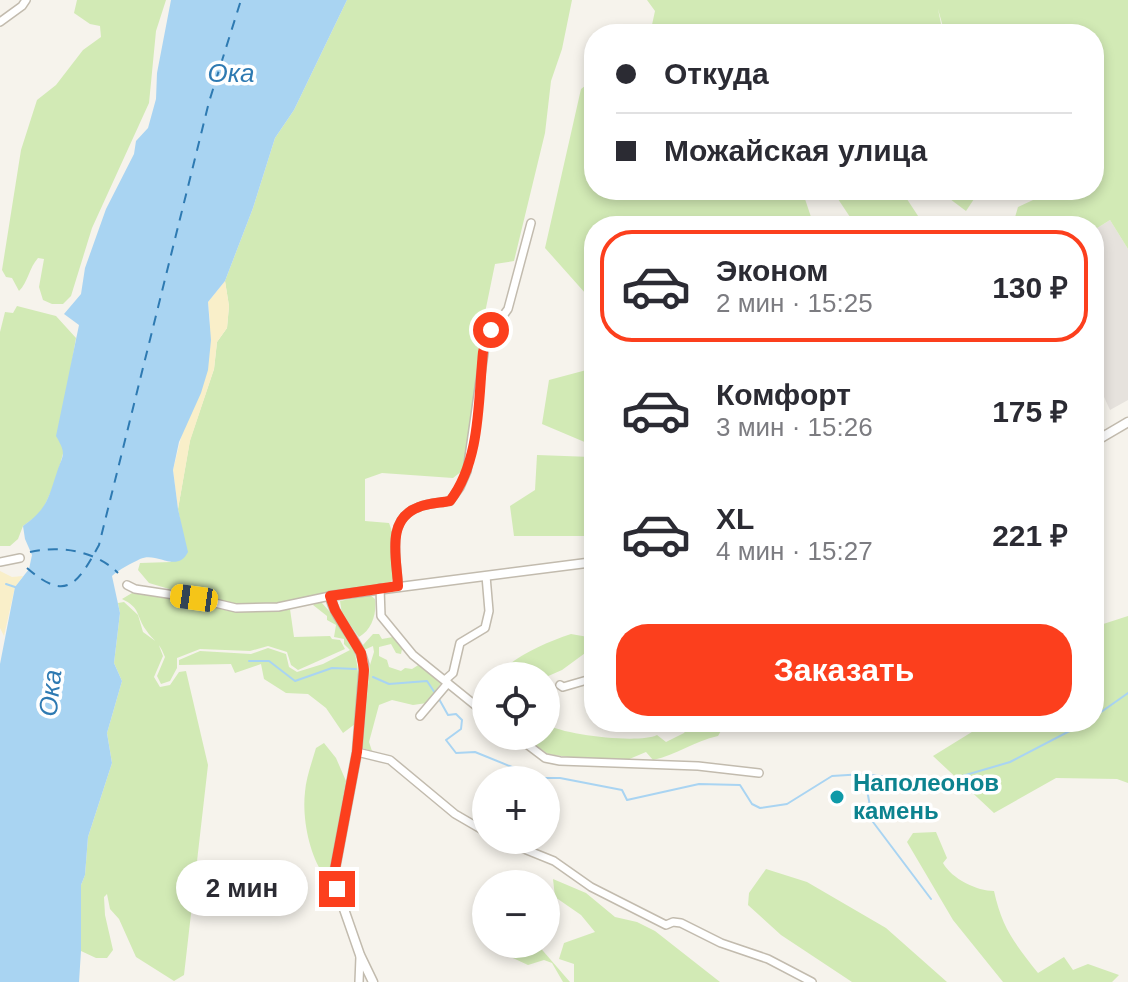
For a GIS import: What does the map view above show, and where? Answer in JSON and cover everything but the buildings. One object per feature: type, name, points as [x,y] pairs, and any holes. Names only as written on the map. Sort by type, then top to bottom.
[{"type":"street","points":[[0,22],[26,0]]},
{"type":"street","points":[[398,586],[396,529],[400,520],[407,512],[421,505],[450,501],[467,471],[486,339],[508,309],[531,223]]},
{"type":"street","points":[[1104,436],[1128,422]]},
{"type":"street","points":[[0,562],[20,558]]},
{"type":"street","points":[[127,585],[236,608],[278,607],[380,588],[584,563]]},
{"type":"street","points":[[420,716],[453,673],[460,643],[485,628],[489,611],[486,576]]},
{"type":"street","points":[[380,588],[381,616],[413,655],[472,702]]},
{"type":"street","points":[[330,596],[363,659],[357,752],[335,869],[337,889],[373,982]]},
{"type":"street","points":[[560,685],[563,687],[584,681]]},
{"type":"street","points":[[534,750],[545,758],[560,761],[698,766],[759,773]]},
{"type":"street","points":[[357,752],[390,760],[455,814],[472,824]]},
{"type":"street","points":[[537,854],[554,861],[591,887],[666,925],[681,923],[721,943],[768,959],[812,982]]},
{"type":"street","points":[[359,982],[360,955]]},
{"type":"shaded area","points":[[1110,220],[1128,249],[1128,400],[1110,410],[1104,397],[1104,224]]},
{"type":"green space","points":[[77,0],[166,0],[156,31],[149,103],[92,228],[71,296],[63,304],[52,304],[43,300],[39,287],[44,259],[38,258],[19,291],[12,278],[6,277],[2,270],[21,150],[37,100],[56,85],[83,50],[101,37],[100,26],[90,24],[74,13]]},
{"type":"green space","points":[[347,0],[572,0],[562,49],[551,81],[545,133],[514,261],[495,264],[480,337],[468,453],[462,471],[453,478],[382,473],[365,479],[365,521],[389,523],[393,536],[396,561],[391,582],[275,604],[235,604],[203,599],[149,583],[138,570],[140,563],[171,562],[181,525],[178,509],[190,440],[214,369],[217,342],[227,328],[229,306],[225,281],[275,138],[294,110]]},
{"type":"green space","points":[[647,0],[1128,0],[1128,249],[1110,220],[1104,224],[1104,216],[1015,216],[1018,207],[1033,200],[1104,200],[1104,24],[942,24],[938,9],[941,24],[652,24],[655,11]]},
{"type":"green space","points":[[584,87],[584,200],[805,200],[811,216],[584,216],[584,292],[545,248]]},
{"type":"green space","points":[[839,200],[908,200],[918,216],[849,216]]},
{"type":"green space","points":[[951,200],[973,200],[966,211]]},
{"type":"green space","points":[[17,306],[56,316],[76,338],[64,450],[55,483],[41,513],[23,526],[18,539],[10,546],[0,546],[0,332],[5,312],[13,313]]},
{"type":"green space","points":[[584,371],[584,442],[542,424],[549,380]]},
{"type":"green space","points":[[537,455],[584,457],[584,536],[514,536],[510,506],[535,490]]},
{"type":"green space","points":[[132,593],[189,601],[229,611],[273,612],[290,609],[294,637],[330,636],[340,640],[345,649],[298,670],[291,665],[287,652],[268,646],[250,651],[200,649],[177,658],[177,668],[170,681],[161,684],[157,676],[165,657],[135,609],[122,599]]},
{"type":"green space","points":[[370,595],[375,599],[374,615],[370,626],[359,637],[342,614],[340,601]]},
{"type":"green space","points":[[124,602],[138,615],[143,632],[158,643],[163,656],[154,677],[160,687],[170,685],[179,672],[186,671],[208,765],[184,975],[174,981],[136,957],[119,919],[110,909],[107,894],[104,897],[105,915],[113,950],[107,958],[96,958],[81,951],[81,885],[85,875],[88,837],[112,763],[107,733],[122,681],[114,663],[120,613],[118,603]]},
{"type":"green space","points":[[322,603],[345,633],[356,659],[358,687],[355,724],[343,733],[326,708],[308,694],[286,693],[264,679],[261,664],[235,673],[231,664],[179,665],[179,660],[200,651],[251,654],[268,648],[286,654],[289,667],[297,672],[323,664],[350,650],[344,639],[334,637],[336,625],[313,605]]},
{"type":"green space","points":[[1128,616],[1128,783],[1117,779],[1056,778],[994,813],[933,756],[972,732],[1104,732],[1104,624]]},
{"type":"green space","points":[[373,634],[379,634],[382,639],[393,637],[402,649],[401,654],[396,653],[391,644],[379,647],[379,656],[387,660],[389,667],[401,671],[420,664],[441,683],[427,703],[413,705],[392,700],[379,705],[369,742],[372,751],[362,748],[374,652],[373,646],[364,650],[363,645]]},
{"type":"green space","points":[[571,634],[584,636],[584,654],[560,671],[560,662],[512,662]]},
{"type":"green space","points":[[560,730],[634,739],[657,735],[666,742],[685,732],[720,732],[718,736],[653,760],[646,752],[627,760],[568,757],[542,750],[560,750]]},
{"type":"green space","points":[[324,743],[336,758],[346,781],[331,866],[323,874],[310,846],[304,802],[316,748]]},
{"type":"green space","points":[[936,832],[947,858],[943,863],[947,869],[966,883],[994,891],[1010,935],[1038,973],[1064,957],[1073,970],[1088,964],[1119,975],[1112,982],[1003,982],[953,920],[907,842],[913,833]]},
{"type":"green space","points":[[766,869],[807,882],[886,928],[947,982],[852,982],[781,935],[748,905],[749,893]]},
{"type":"green space","points":[[560,882],[586,893],[615,917],[637,922],[655,931],[720,982],[574,982],[574,964],[559,959],[564,943],[595,932],[581,915],[560,900]]},
{"type":"green space","points":[[513,958],[549,958],[570,982],[563,982],[552,963],[544,960],[528,965]]},
{"type":"sand","points":[[225,281],[229,306],[227,328],[217,342],[214,369],[190,441],[178,509],[173,470],[210,321],[208,302]]},
{"type":"sand","points":[[0,571],[12,577],[23,576],[15,587],[4,636],[0,628]]},
{"type":"water","name":"Ока","points":[[171,0],[347,0],[294,110],[275,138],[225,281],[208,302],[211,340],[208,370],[179,442],[173,470],[188,552],[183,558],[172,562],[146,557],[112,576],[120,613],[114,663],[122,681],[107,733],[112,763],[88,837],[85,875],[81,885],[79,982],[0,982],[0,664],[15,587],[29,569],[32,555],[23,526],[46,503],[62,458],[62,447],[56,436],[79,325],[64,314],[81,294],[85,268],[106,209],[134,154],[136,141],[148,128],[156,99],[157,73]]},
{"type":"waterway","points":[[6,584],[15,587]]},
{"type":"waterway","points":[[249,661],[269,661],[295,681],[332,668],[356,669]]},
{"type":"waterway","points":[[373,677],[389,684],[427,681],[435,693]]},
{"type":"waterway","points":[[1104,710],[1128,693]]},
{"type":"waterway","points":[[439,699],[448,715],[456,714],[462,720],[461,729],[446,740],[456,753],[475,752],[539,778],[560,778],[622,790],[627,800],[699,784],[740,785],[752,804],[760,808],[787,804],[832,776],[864,774],[873,822],[931,899]]},
{"type":"waterway","points":[[865,774],[935,784],[1010,762],[1068,732]]},
{"type":"ferry route","points":[[27,568],[52,585],[70,584],[85,570],[99,545],[209,102],[241,0]]},
{"type":"ferry route","points":[[30,552],[54,549],[77,552],[99,559],[118,573]]},
{"type":"place","name":"Наполеонов камень","points":[[837,797]]},
{"type":"route","points":[[337,889],[335,869],[357,752],[364,670],[361,653],[330,596],[398,586],[396,529],[400,520],[407,512],[421,505],[450,501],[460,487],[472,453],[483,352],[491,330]]}]
